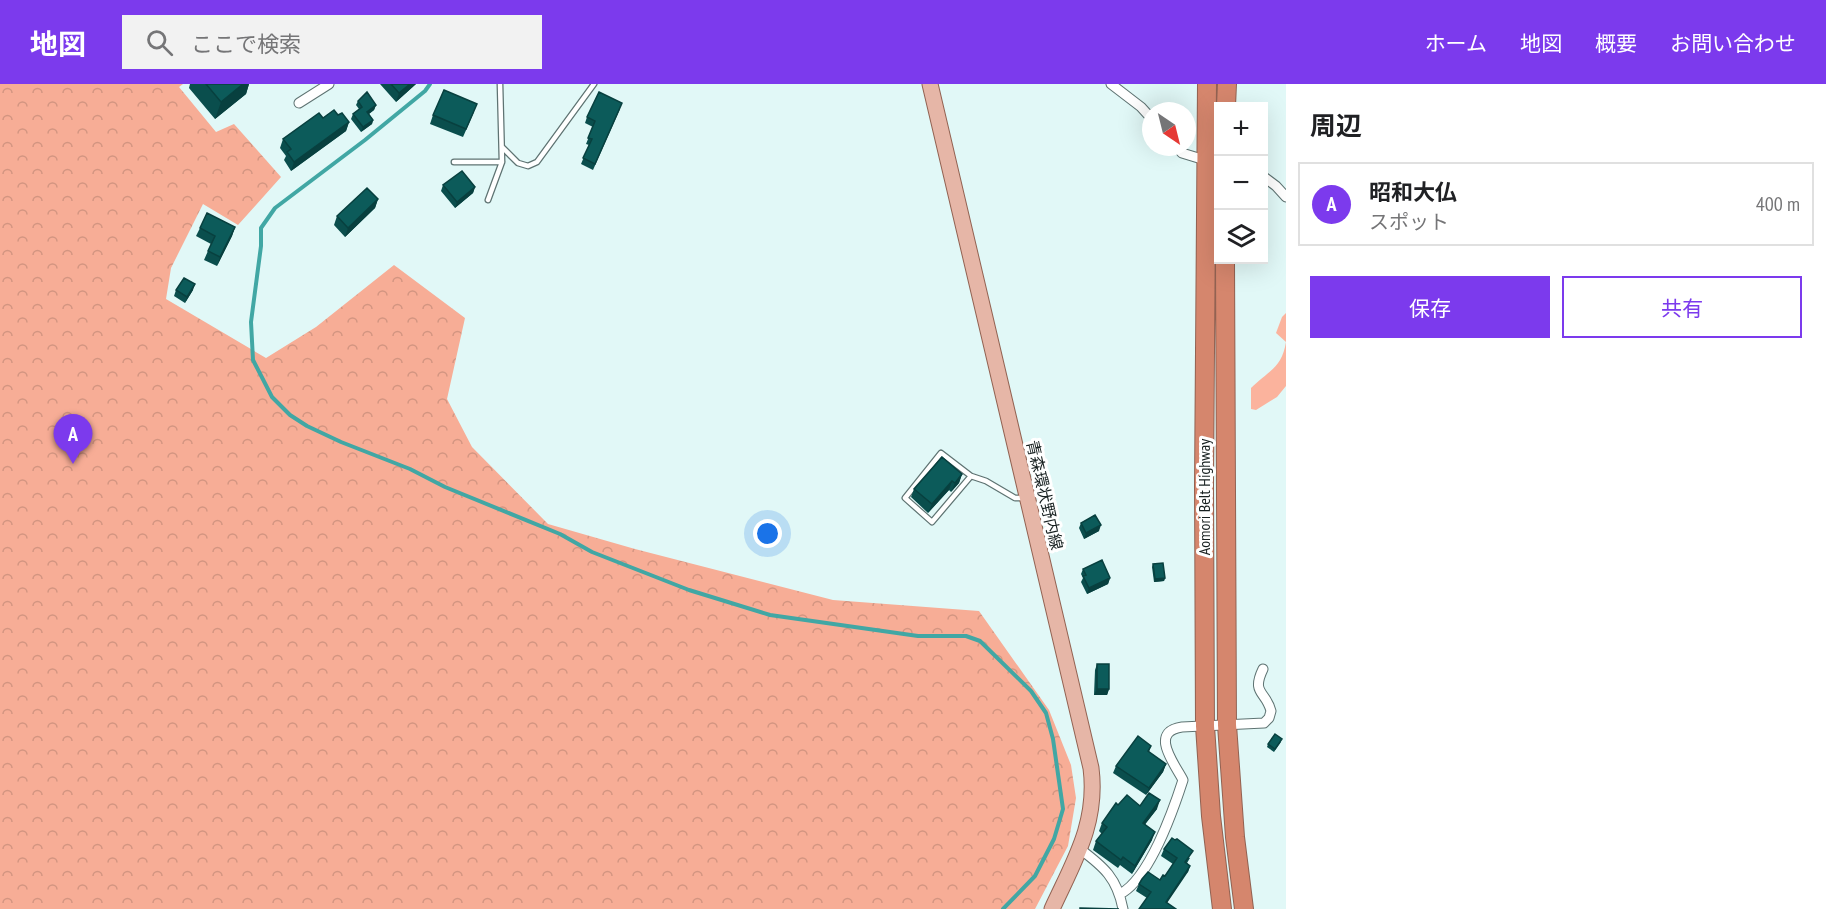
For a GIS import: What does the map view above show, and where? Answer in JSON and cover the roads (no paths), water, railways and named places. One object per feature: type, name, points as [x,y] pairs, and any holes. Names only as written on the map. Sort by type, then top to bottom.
[{"type":"highway","name":"Aomori Belt Highway","points":[[1207,84],[1213,162],[1204,451],[1205,726],[1211,816],[1222,909]]},
{"type":"highway","points":[[1226,102],[1227,84]]},
{"type":"highway","name":"Aomori Belt Highway","points":[[1225,264],[1227,725],[1235,837],[1244,909]]},
{"type":"main road","name":"青森環状野内線","points":[[930,84],[1094,788],[1087,832],[1052,909]]},
{"type":"street","points":[[299,103],[329,84]]},
{"type":"street","points":[[1111,84],[1142,108]]},
{"type":"street","points":[[1192,156],[1213,162]]},
{"type":"street","points":[[1268,180],[1286,197]]},
{"type":"street","points":[[1120,894],[1130,889],[1159,844],[1173,812],[1183,780],[1164,744],[1167,734],[1173,729],[1261,724],[1269,718],[1271,708],[1258,688],[1257,682],[1263,669]]},
{"type":"street","points":[[1080,849],[1105,868],[1120,894],[1123,909]]},
{"type":"lane","points":[[488,200],[502,162],[500,84]]},
{"type":"lane","points":[[502,147],[518,163],[528,166],[537,162],[594,84]]},
{"type":"lane","points":[[454,162],[502,162]]},
{"type":"lane","points":[[971,476],[932,522],[905,498],[941,453],[971,476],[986,481],[1015,498],[1028,498]]},
{"type":"waterway","points":[[430,84],[425,91],[365,140],[275,208],[261,228],[261,246],[251,322],[253,360],[272,397],[290,415],[341,442],[410,469],[445,487],[560,534],[592,552],[689,590],[770,615],[918,636],[966,636],[980,641],[1031,691],[1046,713],[1053,739],[1063,809],[1054,839],[1035,876],[1003,909]]},
{"type":"place","name":"昭和大仏","points":[[73,464]]}]
